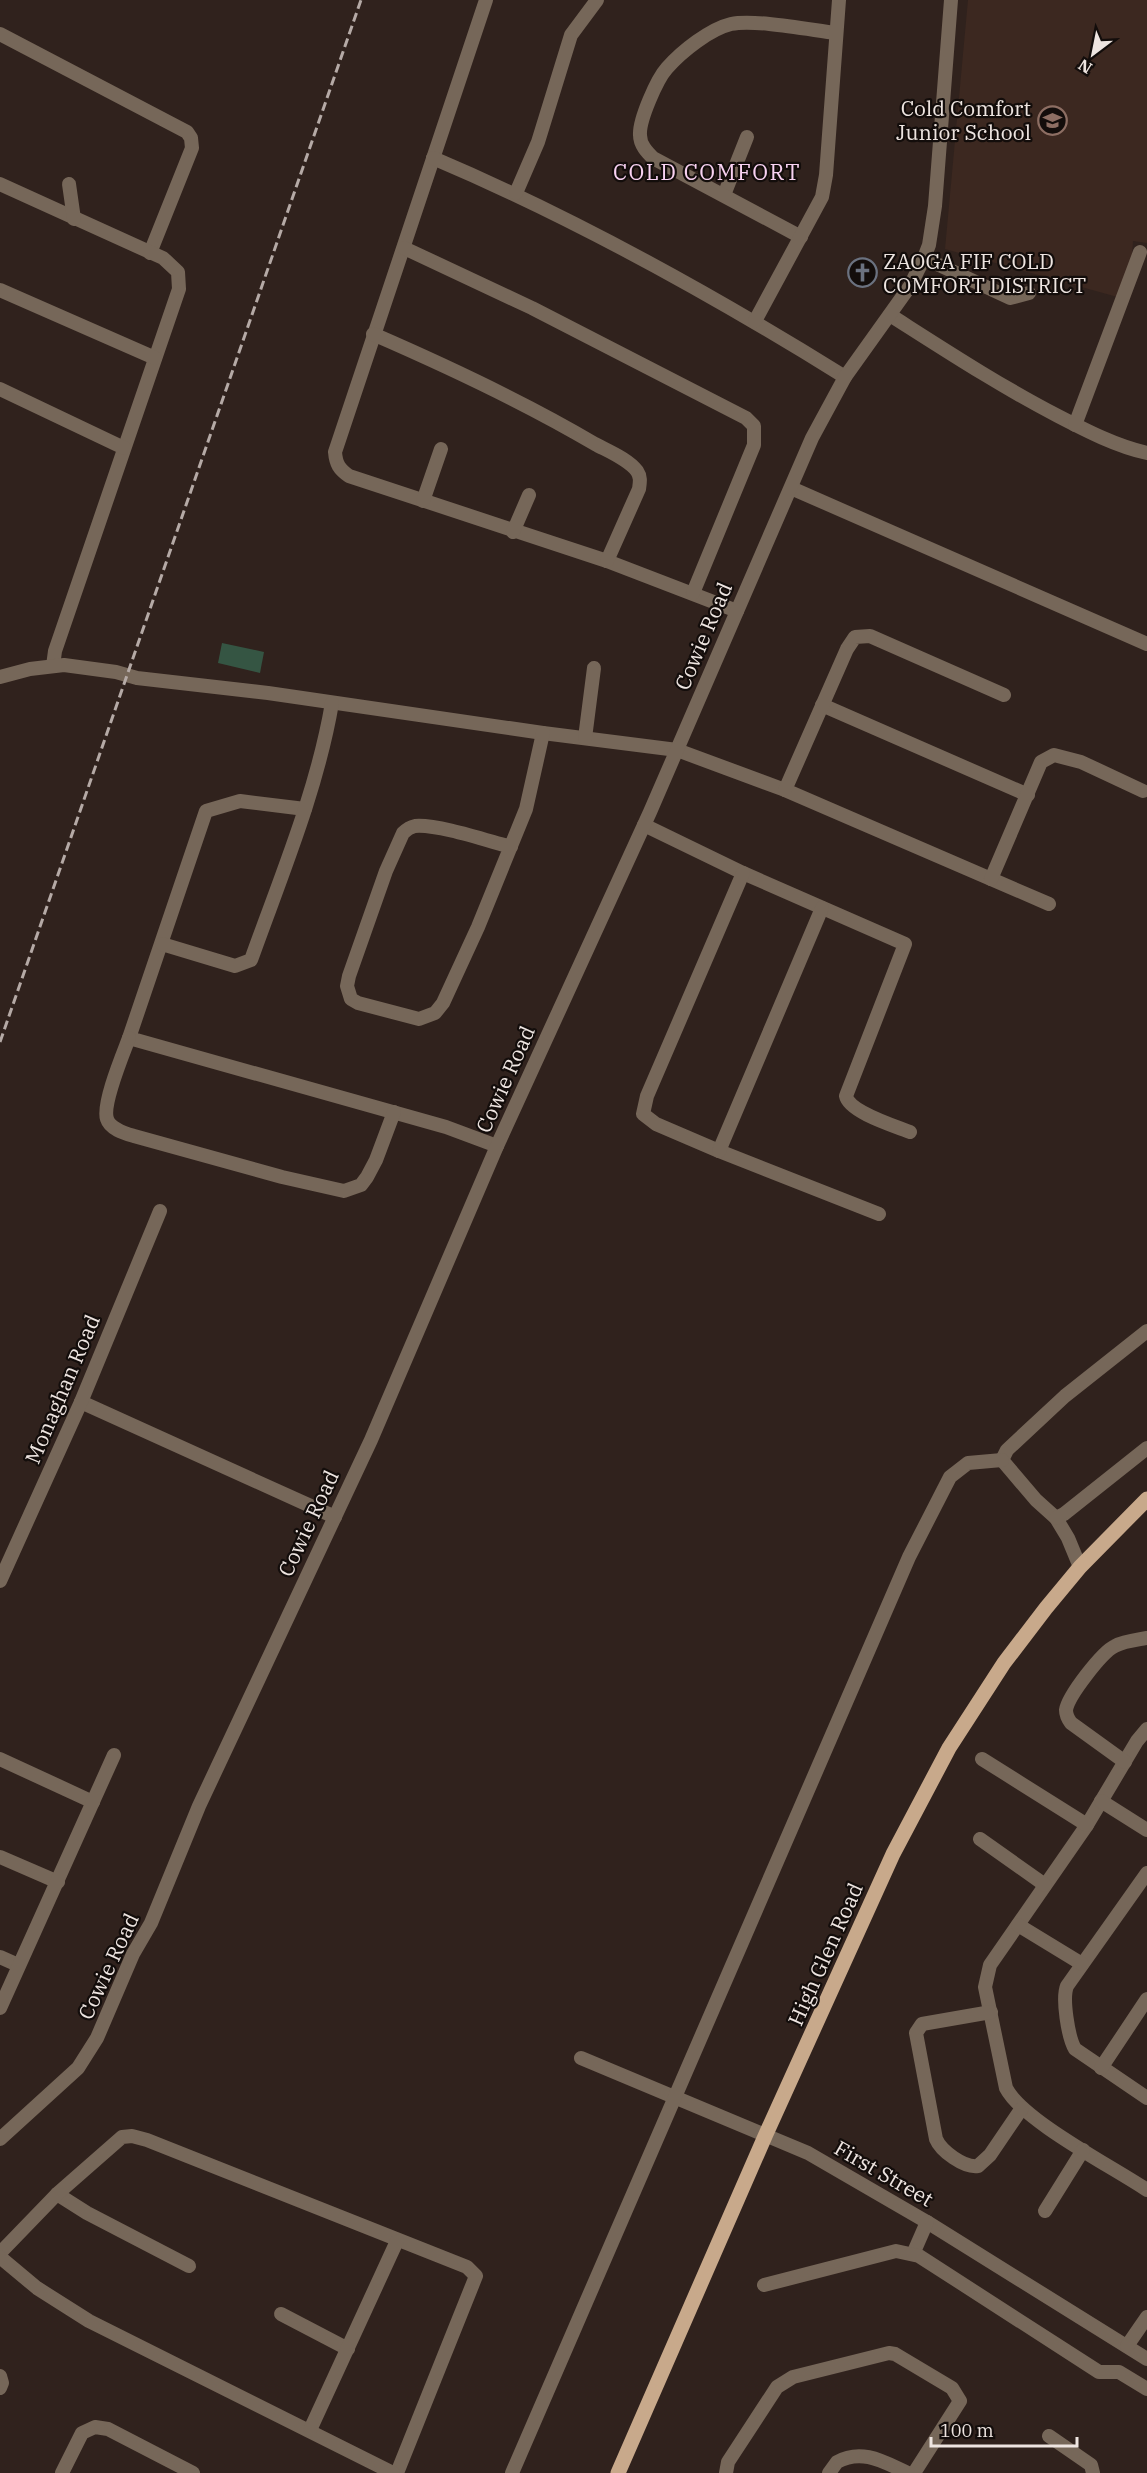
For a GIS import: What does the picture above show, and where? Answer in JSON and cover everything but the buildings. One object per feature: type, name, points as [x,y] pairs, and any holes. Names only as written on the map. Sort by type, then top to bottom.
[{"type":"main road","name":"High Glen Road","points":[[618,2473],[766,2134],[893,1854],[949,1748],[1004,1663],[1080,1567],[1147,1499]]},
{"type":"street","points":[[486,0],[404,248],[373,334],[335,452],[336,463],[341,471],[349,476],[513,532],[607,561],[737,610]]},
{"type":"street","points":[[516,193],[538,142],[571,35],[597,0]]},
{"type":"street","points":[[755,321],[818,207],[825,186],[839,0]]},
{"type":"street","name":"Cowie Road","points":[[0,2139],[78,2068],[97,2038],[133,1954],[151,1923],[199,1806],[335,1516],[453,1252],[497,1146],[644,825],[812,438],[845,377],[890,315],[924,258],[929,245],[934,206],[951,0]]},
{"type":"street","points":[[801,237],[653,158],[644,149],[640,135],[645,112],[667,68],[704,38],[733,24],[754,24],[836,33]]},
{"type":"street","points":[[0,34],[187,132],[191,138],[192,148],[150,253]]},
{"type":"street","points":[[724,195],[747,137]]},
{"type":"street","points":[[433,158],[516,193],[755,321],[845,377]]},
{"type":"street","points":[[0,184],[163,258],[178,272],[179,290],[59,641],[53,666]]},
{"type":"street","points":[[69,184],[74,219]]},
{"type":"street","points":[[404,248],[532,308],[746,418],[754,426],[756,436],[751,454],[693,593]]},
{"type":"street","points":[[1075,425],[1140,252]]},
{"type":"street","points":[[924,258],[1010,298],[1029,293]]},
{"type":"street","points":[[0,290],[155,358]]},
{"type":"street","points":[[890,315],[1013,393],[1075,425],[1127,448],[1147,453]]},
{"type":"street","points":[[373,334],[435,361],[548,418],[603,448],[636,470],[641,481],[639,489],[607,561]]},
{"type":"street","points":[[0,388],[124,448]]},
{"type":"street","points":[[423,501],[441,449]]},
{"type":"street","points":[[791,488],[1147,644]]},
{"type":"street","points":[[513,532],[529,495]]},
{"type":"street","points":[[785,790],[847,649],[855,637],[870,636],[1004,695]]},
{"type":"street","points":[[0,677],[53,666],[116,672],[138,678],[332,703],[543,734],[677,750],[785,790],[1049,904]]},
{"type":"street","points":[[585,738],[594,668]]},
{"type":"street","points":[[162,944],[235,966],[251,960],[305,809],[328,730],[332,703]]},
{"type":"street","points":[[822,705],[1028,795]]},
{"type":"street","points":[[511,847],[422,827],[408,828],[403,833],[386,871],[349,976],[347,987],[351,999],[406,1018],[419,1019],[435,1013],[443,1003],[511,847],[532,788],[543,734]]},
{"type":"street","points":[[991,879],[1041,762],[1054,754],[1081,762],[1143,791]]},
{"type":"street","points":[[305,809],[240,801],[206,810],[106,1111],[110,1124],[122,1132],[292,1180],[344,1191],[361,1185],[367,1177],[394,1112]]},
{"type":"street","points":[[644,825],[743,873],[905,944],[846,1096],[847,1101],[856,1109],[910,1132]]},
{"type":"street","points":[[743,873],[647,1096],[643,1114],[656,1124],[719,1151],[879,1214]]},
{"type":"street","points":[[719,1151],[822,908]]},
{"type":"street","points":[[129,1038],[446,1127],[497,1146]]},
{"type":"street","name":"Monaghan Road","points":[[0,1581],[81,1402],[160,1211]]},
{"type":"street","points":[[1002,1460],[1007,1450],[1065,1396],[1147,1331]]},
{"type":"street","points":[[81,1402],[335,1516]]},
{"type":"street","points":[[1056,1518],[1147,1448]]},
{"type":"street","points":[[1002,1460],[1036,1500],[1056,1518],[1068,1538],[1080,1567]]},
{"type":"street","points":[[512,2473],[914,1547],[950,1477],[968,1463],[1002,1460]]},
{"type":"street","points":[[1125,1762],[1071,1723],[1067,1718],[1066,1708],[1088,1674],[1108,1650],[1125,1642],[1147,1638]]},
{"type":"street","points":[[1146,2187],[1083,2150],[1022,2108],[1010,2097],[1006,2088],[985,1987],[987,1973],[1087,1825],[1147,1729]]},
{"type":"street","points":[[0,2008],[114,1755]]},
{"type":"street","points":[[0,1759],[93,1802]]},
{"type":"street","points":[[982,1759],[1087,1825]]},
{"type":"street","points":[[1101,1802],[1147,1830]]},
{"type":"street","points":[[980,1839],[1045,1885]]},
{"type":"street","points":[[0,1857],[58,1882]]},
{"type":"street","points":[[1147,1873],[1064,1993],[1071,2040],[1079,2053],[1147,2098]]},
{"type":"street","points":[[1018,1925],[1082,1964]]},
{"type":"street","points":[[0,1957],[18,1965]]},
{"type":"street","points":[[1101,2068],[1147,1999]]},
{"type":"street","points":[[991,2012],[922,2024],[916,2033],[936,2139],[942,2147],[965,2164],[978,2166],[990,2155],[1022,2108]]},
{"type":"street","name":"First Street","points":[[581,2058],[808,2153],[927,2222],[1147,2359]]},
{"type":"street","points":[[132,2136],[397,2241],[467,2267],[476,2276],[395,2473],[89,2321],[37,2288],[0,2255],[57,2194],[122,2137],[132,2136]]},
{"type":"street","points":[[1045,2211],[1083,2150]]},
{"type":"street","points":[[57,2194],[87,2213],[189,2266]]},
{"type":"street","points":[[913,2254],[927,2222]]},
{"type":"street","points":[[310,2430],[397,2241]]},
{"type":"street","points":[[764,2285],[880,2255],[896,2252],[913,2254],[1099,2372],[1119,2372],[1147,2389]]},
{"type":"street","points":[[281,2314],[348,2349]]},
{"type":"street","points":[[1127,2346],[1147,2317]]},
{"type":"street","points":[[726,2473],[728,2462],[777,2387],[782,2383],[793,2377],[889,2353],[895,2354],[952,2388],[960,2401],[914,2473]]},
{"type":"street","points":[[0,2376],[2,2383],[0,2388]]},
{"type":"street","points":[[62,2473],[82,2433],[99,2427],[108,2429],[193,2473]]},
{"type":"street","points":[[1049,2436],[1091,2465],[1093,2473]]},
{"type":"street","points":[[830,2473],[837,2462],[858,2456],[871,2456],[908,2473]]},
{"type":"shaded area","name":"Cold Comfort Junior School","points":[[968,0],[1147,0],[1147,243],[1133,241],[1131,270],[1121,298],[945,249]]},
{"type":"green space","points":[[222,643],[264,652],[260,673],[218,663]]},
{"type":"railway","points":[[0,1042],[361,0]]},
{"type":"place","name":"Cold Comfort Junior School","points":[[1052,120]]},
{"type":"place","name":"ZAOGA FIF COLD COMFORT DISTRICT","points":[[862,273]]},
{"type":"district","name":"COLD COMFORT","points":[[707,171]]}]
